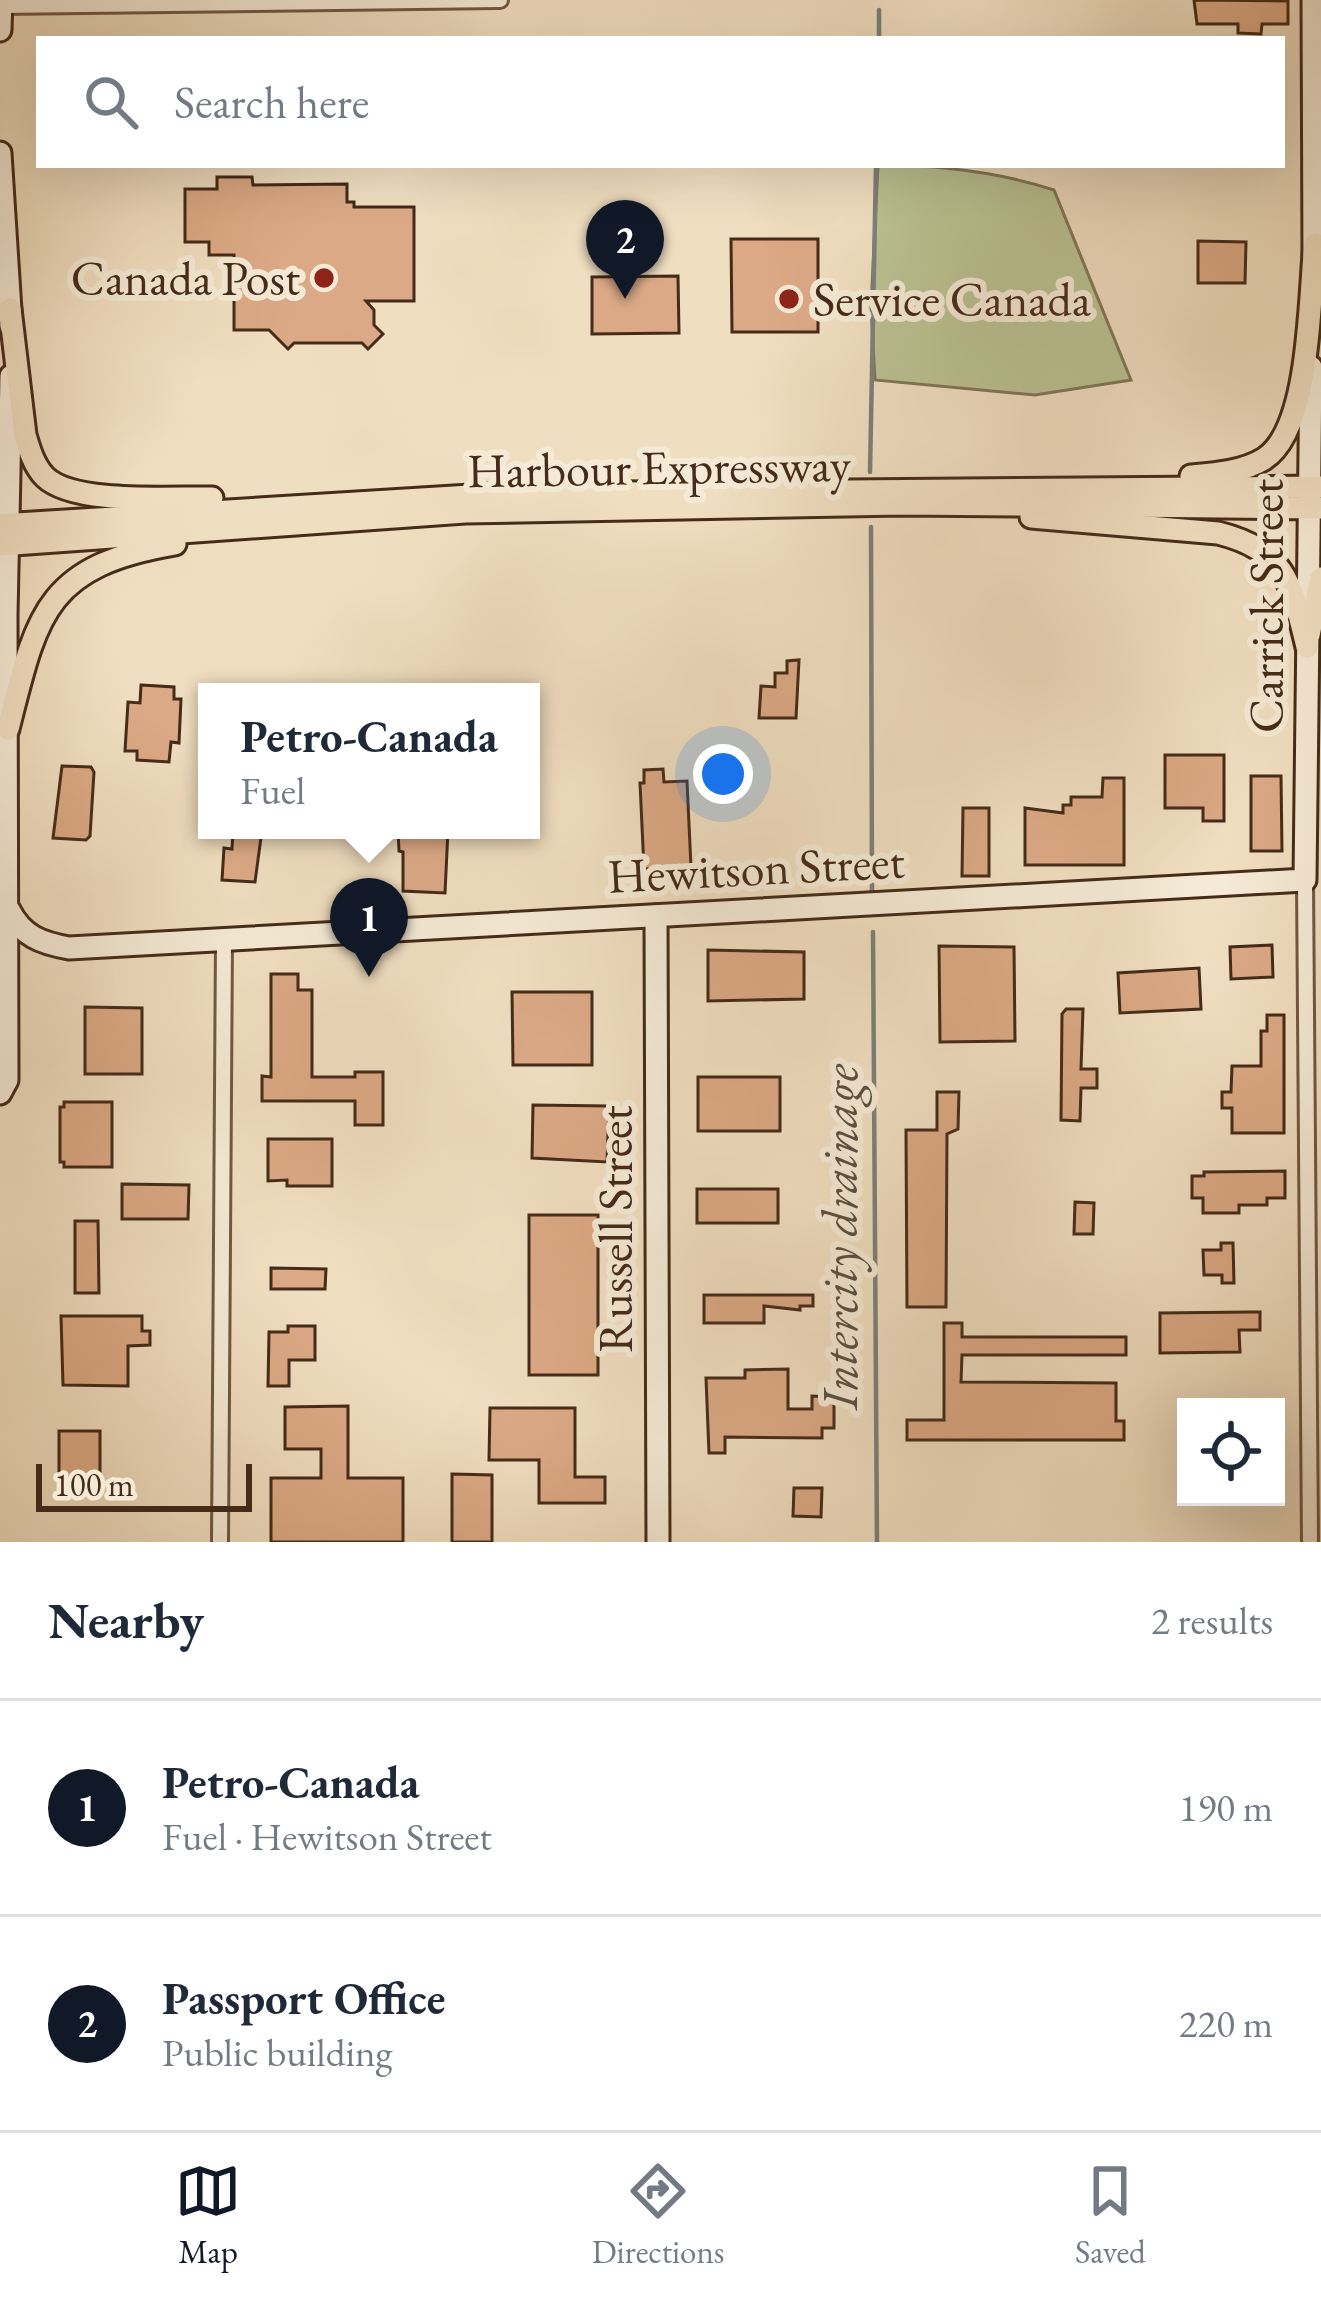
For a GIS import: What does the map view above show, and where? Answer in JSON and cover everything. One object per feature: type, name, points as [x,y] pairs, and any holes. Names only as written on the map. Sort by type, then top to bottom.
[{"type":"main road","points":[[1315,244],[1321,296]]},
{"type":"main road","points":[[1071,489],[1215,473],[1252,466],[1269,456],[1284,439],[1298,406],[1315,244]]},
{"type":"main road","points":[[10,309],[25,435],[41,473],[54,484],[89,494],[351,501]]},
{"type":"main road","name":"Harbour Expressway","points":[[4,535],[351,501],[503,494],[1071,489],[1314,497]]},
{"type":"main road","name":"Harbour Expressway","points":[[4,535],[465,512],[1314,497]]},
{"type":"main road","points":[[923,504],[1217,533],[1244,540],[1263,549],[1294,592],[1307,647]]},
{"type":"main road","points":[[8,729],[33,635],[65,585],[114,559],[153,548],[310,522]]},
{"type":"main road","points":[[1307,647],[1321,578]]},
{"type":"street","points":[[0,30],[0,4],[500,0]]},
{"type":"street","name":"Carrick Street","points":[[1310,1542],[1315,1140],[1305,880],[1314,497],[1313,0]]},
{"type":"street","points":[[0,153],[10,309],[4,535],[7,1079],[0,1093]]},
{"type":"street","name":"Hewitson Street","points":[[4,949],[47,954],[69,948],[1305,880]]},
{"type":"street","points":[[9,910],[27,935],[69,948]]},
{"type":"street","name":"Russell Street","points":[[656,916],[658,1542]]},
{"type":"street","points":[[220,1542],[224,940]]},
{"type":"green space","points":[[878,168],[967,170],[1054,190],[1131,380],[1035,395],[875,380],[871,306]]},
{"type":"building","points":[[1194,0],[1288,1],[1288,24],[1262,24],[1261,34],[1238,33],[1238,24],[1197,24]]},
{"type":"building","name":"Canada Post","points":[[217,177],[252,177],[253,185],[347,184],[347,202],[354,202],[354,207],[414,207],[414,301],[366,301],[374,310],[374,325],[383,334],[368,349],[362,343],[294,343],[288,349],[269,330],[234,330],[234,255],[209,255],[209,242],[185,242],[185,189],[217,189]]},
{"type":"building","points":[[731,239],[818,239],[818,332],[732,332]]},
{"type":"building","points":[[1198,241],[1246,242],[1245,283],[1198,283]]},
{"type":"building","points":[[678,276],[679,333],[592,334],[592,277]]},
{"type":"building","points":[[799,660],[796,718],[759,718],[761,686],[775,687],[775,673],[787,673],[787,661]]},
{"type":"building","points":[[141,685],[174,687],[174,699],[181,699],[179,743],[171,742],[169,762],[137,760],[137,751],[125,751],[128,702],[140,703]]},
{"type":"building","points":[[1165,755],[1224,755],[1224,821],[1203,821],[1203,808],[1165,808]]},
{"type":"building","points":[[62,766],[91,767],[94,772],[86,840],[53,838]]},
{"type":"building","points":[[663,769],[664,782],[687,781],[691,867],[644,869],[640,783],[644,783],[644,770]]},
{"type":"building","points":[[1251,776],[1281,776],[1282,851],[1251,851]]},
{"type":"building","points":[[1103,778],[1124,778],[1124,865],[1025,865],[1025,808],[1063,813],[1071,797],[1102,797]]},
{"type":"building","points":[[963,808],[989,808],[989,876],[962,876]]},
{"type":"building","points":[[233,839],[261,839],[255,882],[222,880],[224,848],[232,849]]},
{"type":"building","points":[[398,839],[448,839],[445,893],[403,891],[403,852]]},
{"type":"building","points":[[1272,945],[1273,977],[1231,979],[1230,947]]},
{"type":"building","points":[[939,946],[1014,947],[1015,1041],[940,1042]]},
{"type":"building","points":[[708,950],[804,952],[804,999],[708,1001]]},
{"type":"building","points":[[1199,968],[1201,1009],[1120,1013],[1118,973]]},
{"type":"building","points":[[271,974],[298,974],[298,990],[312,990],[312,1077],[383,1072],[383,1125],[355,1125],[355,1101],[262,1101],[262,1076],[271,1077]]},
{"type":"building","points":[[512,992],[592,992],[592,1065],[513,1065]]},
{"type":"building","points":[[85,1007],[142,1008],[142,1074],[85,1074]]},
{"type":"building","points":[[1066,1009],[1083,1009],[1081,1069],[1097,1069],[1097,1088],[1081,1088],[1080,1121],[1061,1120],[1062,1014]]},
{"type":"building","points":[[1267,1015],[1284,1015],[1284,1133],[1232,1133],[1232,1108],[1222,1108],[1222,1092],[1231,1092],[1232,1066],[1261,1066],[1261,1031],[1267,1031]]},
{"type":"building","points":[[698,1077],[780,1077],[780,1131],[698,1131]]},
{"type":"building","points":[[937,1092],[959,1092],[958,1129],[947,1134],[946,1307],[907,1307],[906,1130],[937,1130]]},
{"type":"building","points":[[64,1102],[112,1102],[112,1167],[64,1167],[60,1162],[60,1107]]},
{"type":"building","points":[[533,1105],[609,1106],[607,1162],[532,1158]]},
{"type":"building","points":[[268,1139],[332,1139],[332,1186],[268,1181]]},
{"type":"building","points":[[1285,1171],[1285,1198],[1267,1198],[1267,1205],[1239,1205],[1239,1213],[1203,1213],[1203,1198],[1192,1198],[1192,1176],[1204,1176],[1204,1172]]},
{"type":"building","points":[[122,1184],[189,1185],[188,1219],[122,1219]]},
{"type":"building","points":[[697,1189],[778,1189],[778,1223],[697,1223]]},
{"type":"building","points":[[1075,1202],[1094,1203],[1093,1234],[1074,1234]]},
{"type":"building","points":[[529,1215],[598,1215],[598,1375],[529,1375]]},
{"type":"building","points":[[75,1221],[98,1221],[99,1293],[75,1293]]},
{"type":"building","points":[[1221,1243],[1233,1243],[1234,1283],[1222,1283],[1222,1275],[1204,1275],[1203,1250],[1221,1250]]},
{"type":"building","points":[[271,1268],[326,1269],[325,1289],[271,1289]]},
{"type":"building","points":[[704,1295],[813,1295],[813,1306],[800,1306],[800,1310],[764,1306],[764,1323],[704,1323]]},
{"type":"building","points":[[1260,1312],[1260,1330],[1239,1330],[1240,1352],[1160,1353],[1160,1313]]},
{"type":"building","points":[[61,1316],[142,1316],[142,1331],[150,1331],[150,1345],[128,1346],[128,1386],[63,1385]]},
{"type":"building","points":[[944,1323],[962,1323],[962,1337],[1126,1337],[1126,1355],[962,1355],[961,1382],[1116,1383],[1116,1421],[1124,1421],[1124,1440],[907,1440],[907,1420],[944,1420]]},
{"type":"building","points":[[288,1326],[315,1326],[315,1360],[289,1360],[289,1386],[268,1386],[269,1332],[288,1332]]},
{"type":"building","points":[[788,1369],[788,1409],[812,1409],[812,1396],[834,1397],[834,1428],[822,1428],[822,1438],[725,1437],[725,1453],[709,1453],[706,1378],[745,1378],[745,1370]]},
{"type":"building","points":[[348,1406],[348,1478],[403,1478],[403,1542],[271,1542],[271,1478],[321,1478],[321,1449],[285,1449],[285,1407]]},
{"type":"building","points":[[490,1408],[575,1408],[575,1477],[605,1477],[605,1503],[539,1503],[539,1460],[489,1460]]},
{"type":"building","points":[[59,1431],[100,1431],[100,1493],[59,1493]]},
{"type":"building","points":[[452,1474],[492,1475],[492,1542],[452,1542]]},
{"type":"building","points":[[794,1488],[822,1488],[821,1517],[793,1516]]},
{"type":"waterway","name":"Intercity drainage","points":[[879,10],[879,36]]},
{"type":"waterway","name":"Intercity drainage","points":[[870,472],[876,168]]},
{"type":"waterway","name":"Intercity drainage","points":[[871,527],[872,891]]},
{"type":"waterway","name":"Intercity drainage","points":[[873,932],[877,1542]]},
{"type":"place","name":"Canada Post","points":[[324,278]]},
{"type":"place","name":"Passport Office","points":[[625,299]]},
{"type":"place","name":"Service Canada","points":[[789,299]]},
{"type":"place","name":"Petro-Canada","points":[[369,977]]}]
